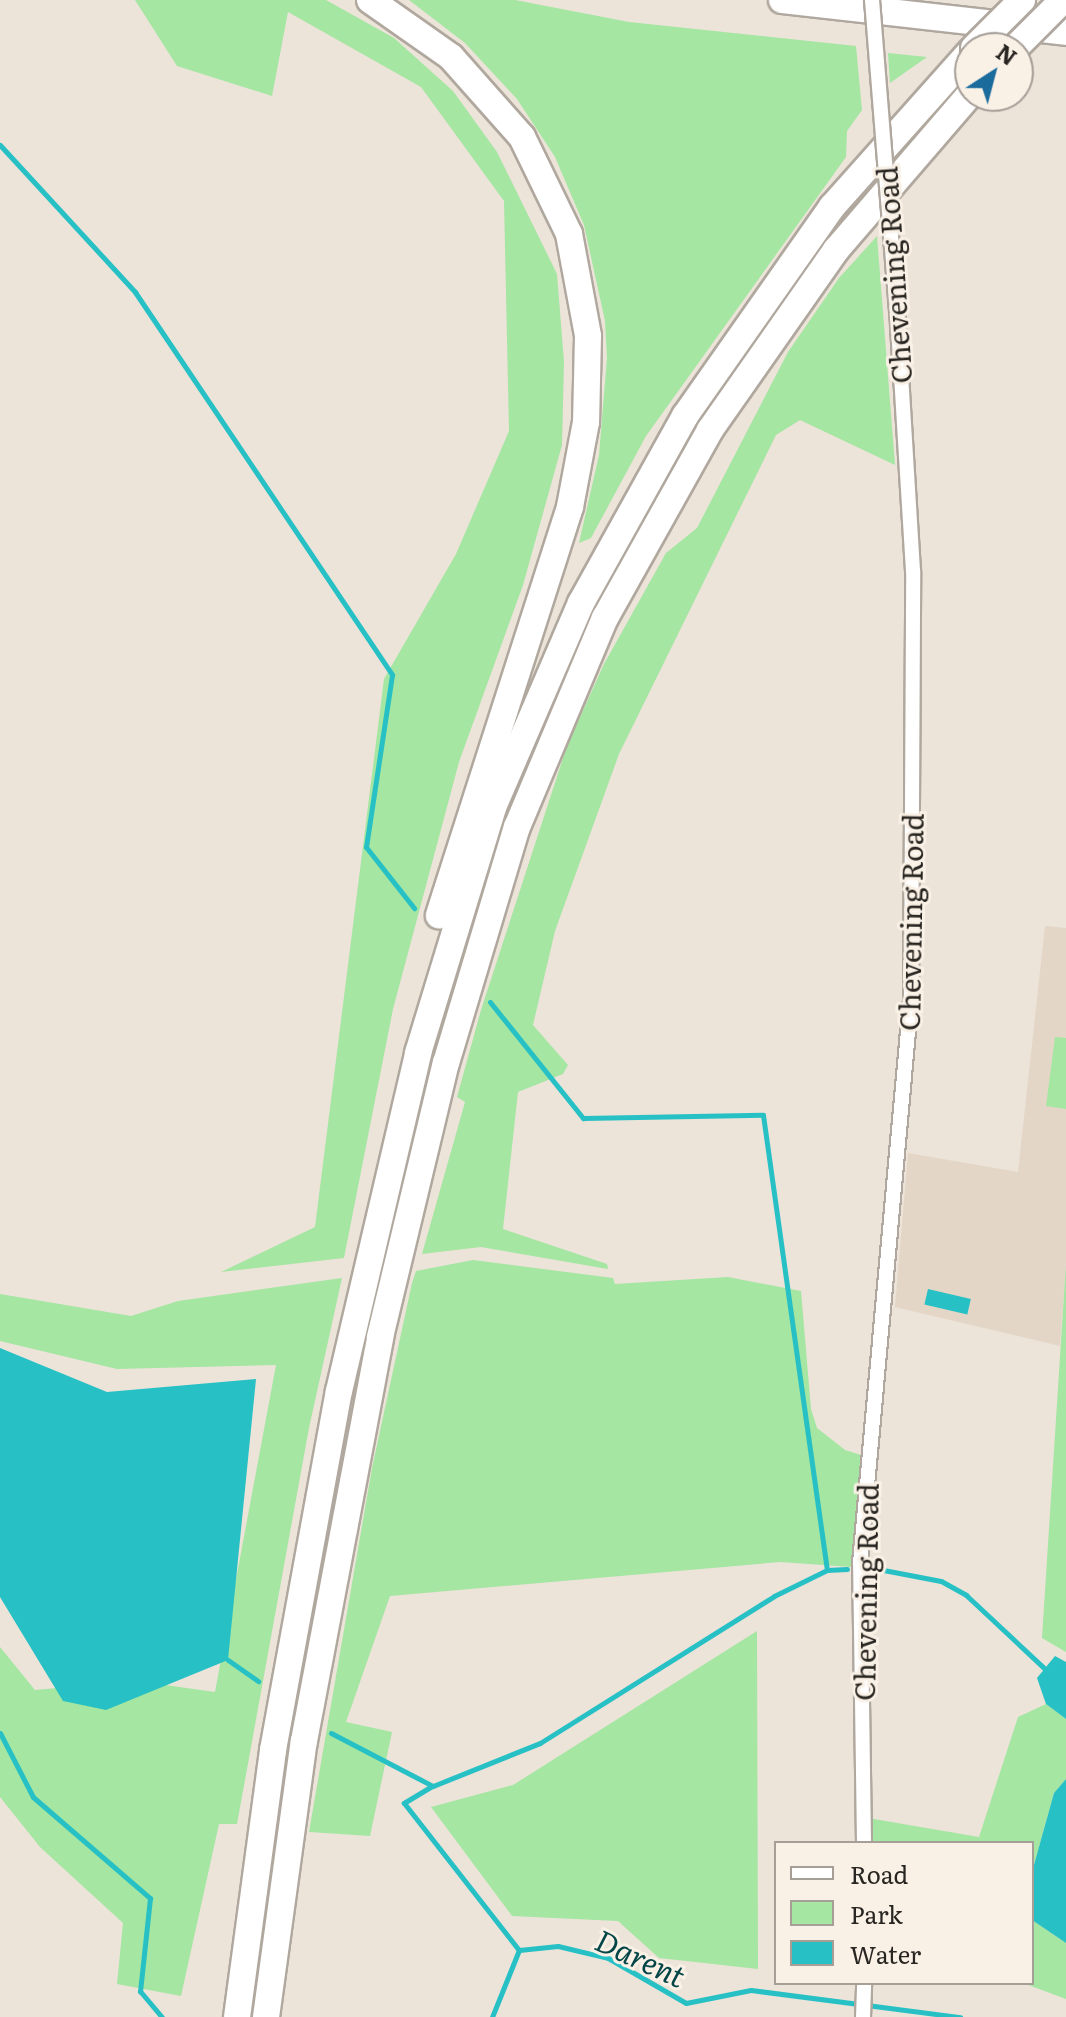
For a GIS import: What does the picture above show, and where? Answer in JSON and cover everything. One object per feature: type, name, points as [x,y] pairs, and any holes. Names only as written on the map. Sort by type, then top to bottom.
[{"type":"highway","points":[[370,0],[451,57],[522,137],[569,234],[588,336],[586,422],[570,507],[437,923],[410,1029],[402,1117]]},
{"type":"highway","points":[[782,0],[1066,32]]},
{"type":"highway","points":[[990,32],[1022,0]]},
{"type":"highway","points":[[1031,32],[1063,0]]},
{"type":"highway","points":[[906,16],[1066,45]]},
{"type":"highway","points":[[236,2014],[299,1591],[402,1117],[453,927],[494,805],[543,684],[601,562],[678,427],[756,309],[832,207],[954,69]]},
{"type":"highway","points":[[266,2017],[312,1694],[380,1337],[449,1050],[517,827],[605,618],[710,430],[836,250],[955,112]]},
{"type":"street","name":"Chevening Road","points":[[864,1841],[860,1563],[911,998],[913,571],[898,323],[872,0]]},
{"type":"shaded area","points":[[1045,926],[1066,928],[1066,1263],[1060,1346],[895,1307],[908,1153],[1018,1172]]},
{"type":"green space","points":[[135,0],[326,0],[394,38],[453,91],[497,152],[557,274],[564,362],[562,445],[523,585],[459,762],[393,1009],[344,1258],[221,1272],[315,1227],[384,679],[456,554],[509,431],[504,201],[421,87],[288,12],[272,96],[177,66]]},
{"type":"green space","points":[[409,0],[515,0],[629,22],[856,46],[862,110],[847,131],[846,157],[646,436],[591,538],[579,543],[599,455],[607,358],[605,321],[584,225],[555,157],[517,99],[465,43]]},
{"type":"green space","points":[[888,53],[927,57],[890,83]]},
{"type":"green space","points":[[877,236],[895,465],[800,420],[776,435],[619,754],[555,931],[533,1025],[568,1065],[563,1074],[518,1092],[503,1229],[607,1264],[608,1269],[481,1247],[422,1254],[465,1102],[457,1097],[481,1010],[567,746],[604,664],[666,553],[697,528],[788,352],[839,278]]},
{"type":"green space","points":[[1055,1037],[1066,1038],[1066,1109],[1046,1106]]},
{"type":"green space","points":[[473,1260],[613,1278],[615,1284],[728,1277],[801,1291],[811,1409],[817,1428],[845,1450],[861,1455],[852,1567],[780,1562],[390,1596],[346,1722],[392,1732],[370,1836],[309,1832],[372,1468],[412,1283],[416,1271]]},
{"type":"green space","points":[[1066,1263],[1066,1652],[1042,1638]]},
{"type":"green space","points":[[342,1278],[309,1428],[237,1824],[219,1824],[181,1996],[117,1984],[123,1923],[40,1847],[0,1797],[0,1647],[35,1690],[137,1681],[215,1692],[276,1365],[117,1369],[0,1341],[0,1294],[131,1316],[178,1301]]},
{"type":"green space","points":[[757,1631],[758,1969],[659,1958],[618,1921],[512,1916],[431,1807],[513,1785]]},
{"type":"green space","points":[[1046,1704],[1066,1719],[1066,1779],[1054,1793],[1034,1865],[1034,1841],[869,1841],[868,1818],[979,1837],[1018,1717]]},
{"type":"green space","points":[[1034,1921],[1066,1943],[1066,1999],[1028,1985],[1034,1985]]},
{"type":"water","points":[[928,1289],[971,1299],[967,1314],[924,1305]]},
{"type":"water","points":[[0,1348],[107,1392],[256,1379],[228,1660],[106,1710],[63,1701],[0,1597]]},
{"type":"water","points":[[1055,1656],[1066,1662],[1066,1719],[1046,1704],[1037,1678]]},
{"type":"water","points":[[1066,1779],[1066,1943],[1034,1921],[1034,1865],[1054,1793]]},
{"type":"waterway","points":[[0,145],[135,292],[392,675],[366,847],[414,908]]},
{"type":"waterway","points":[[490,1002],[583,1118],[763,1115],[827,1570]]},
{"type":"waterway","points":[[873,1568],[941,1581],[966,1595],[1044,1668]]},
{"type":"waterway","points":[[331,1733],[433,1786],[540,1743],[774,1596],[827,1570],[847,1569]]},
{"type":"waterway","points":[[228,1660],[258,1681]]},
{"type":"waterway","name":"Darent","points":[[0,1733],[33,1797],[150,1898],[140,1991],[162,2017]]},
{"type":"waterway","points":[[432,1786],[404,1803],[519,1950]]},
{"type":"waterway","name":"Darent","points":[[492,2017],[519,1950],[558,1946],[608,1958],[686,2003],[751,1990],[960,2017]]}]
